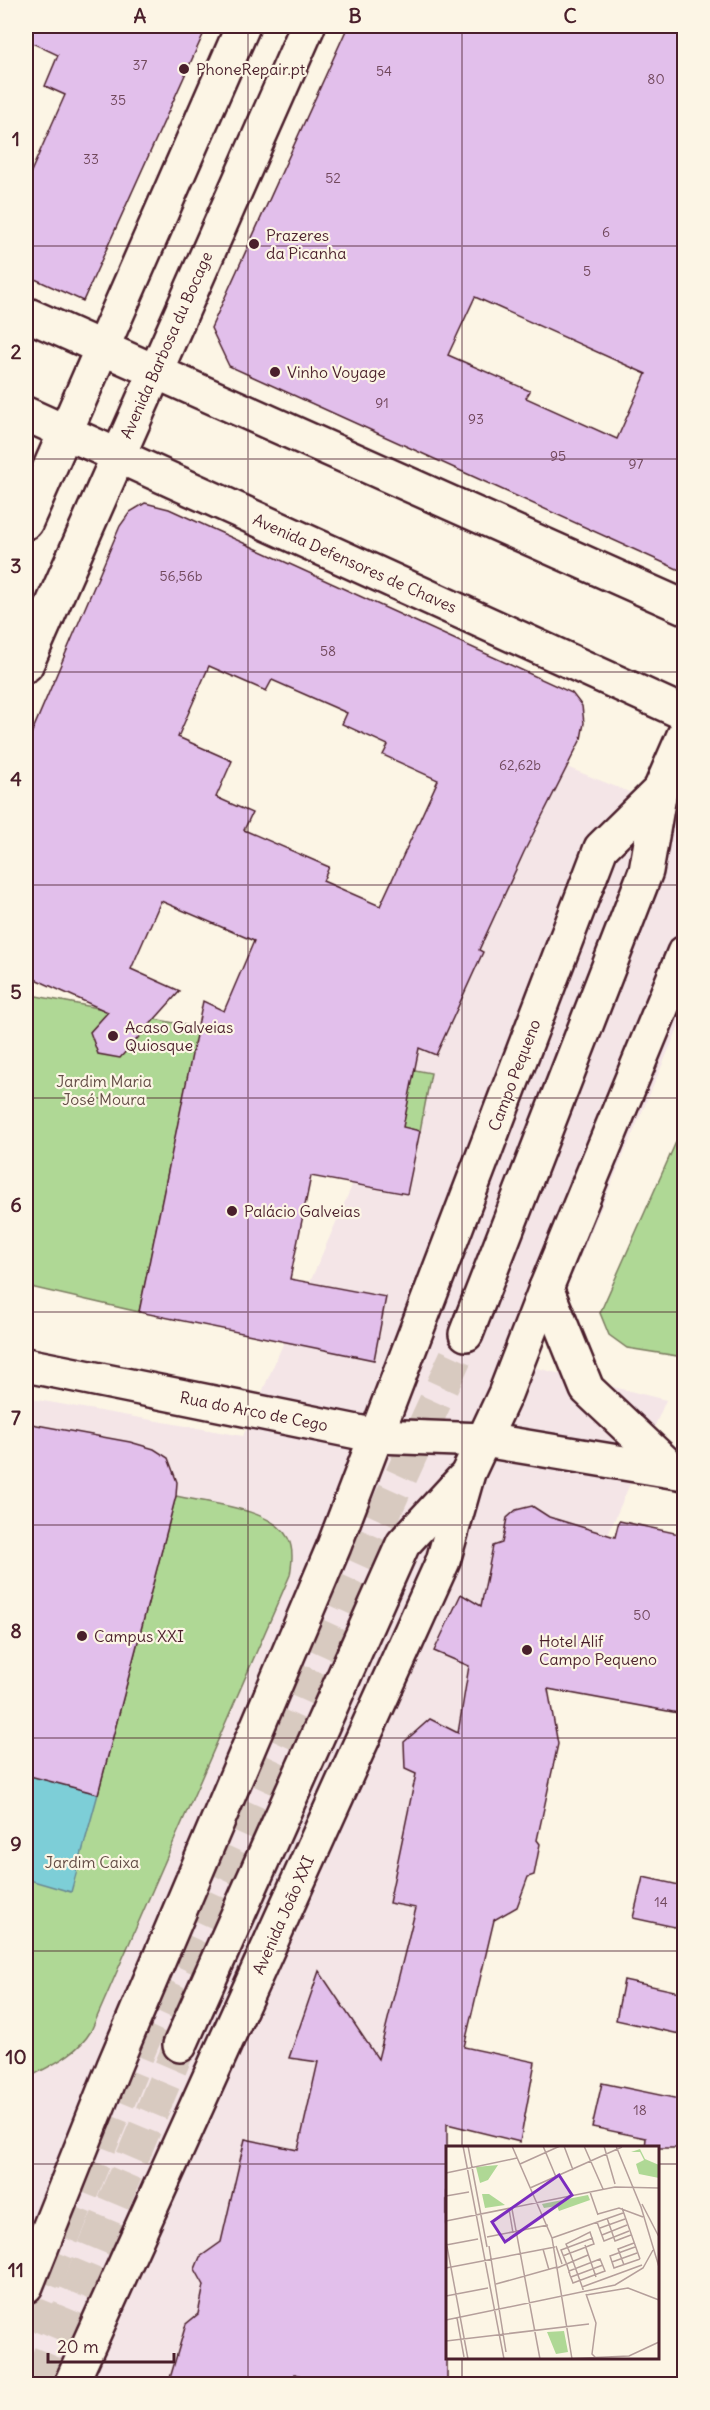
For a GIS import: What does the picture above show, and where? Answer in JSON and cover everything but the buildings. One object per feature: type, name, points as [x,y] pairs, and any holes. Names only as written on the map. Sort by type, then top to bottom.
[{"type":"main road","points":[[26,522],[243,26]]},
{"type":"main road","name":"Avenida Barbosa du Bocage","points":[[26,665],[308,26]]},
{"type":"main road","points":[[26,314],[684,607]]},
{"type":"main road","name":"Avenida Defensores de Chaves","points":[[26,414],[684,713]]},
{"type":"main road","name":"Campo Pequeno","points":[[377,1436],[601,848],[660,790],[684,735]]},
{"type":"main road","points":[[466,1334],[646,871],[660,790]]},
{"type":"main road","points":[[679,1472],[484,1440],[505,1394],[546,1288],[684,953]]},
{"type":"main road","points":[[546,1288],[587,1389],[679,1472]]},
{"type":"main road","name":"Rua do Arco de Cego","points":[[26,1365],[377,1436],[484,1440]]},
{"type":"main road","points":[[26,2286],[114,2066],[334,1546],[377,1436]]},
{"type":"main road","name":"Avenida João XXI","points":[[71,2385],[443,1561],[468,1473],[484,1440]]},
{"type":"main road","points":[[180,2045],[403,1544],[468,1473]]},
{"type":"shaded area","points":[[539,756],[684,814],[684,1014],[533,1367],[666,1400],[243,2384],[26,2384],[26,1398],[243,1436]]},
{"type":"green space","name":"Jardim Maria José Moura","points":[[26,994],[431,1073],[420,1131],[186,1085],[139,1312],[26,1286]]},
{"type":"green space","points":[[684,1124],[684,1357],[627,1348],[609,1335],[600,1313]]},
{"type":"green space","name":"Jardim Caixa","points":[[176,1496],[238,1508],[254,1513],[280,1528],[288,1538],[291,1547],[290,1575],[91,2031],[70,2053],[26,2079],[26,1795],[30,1776],[98,1794]]},
{"type":"water","points":[[30,1776],[98,1794],[71,1892],[26,1879],[26,1795]]},
{"type":"tunnel","points":[[26,2328],[142,2044],[466,1334]]},
{"type":"tunnel","points":[[37,2384],[180,2045]]},
{"type":"place","name":"PhoneRepair.pt","points":[[184,69]]},
{"type":"place","name":"Prazeres da Picanha","points":[[254,244]]},
{"type":"place","name":"Vinho Voyage","points":[[275,372]]},
{"type":"place","name":"Acaso Galveias Quiosque","points":[[113,1036]]},
{"type":"place","name":"Palácio Galveias","points":[[232,1211]]},
{"type":"place","name":"Campus XXI","points":[[82,1636]]},
{"type":"place","name":"Hotel Alif Campo Pequeno","points":[[527,1650]]}]
